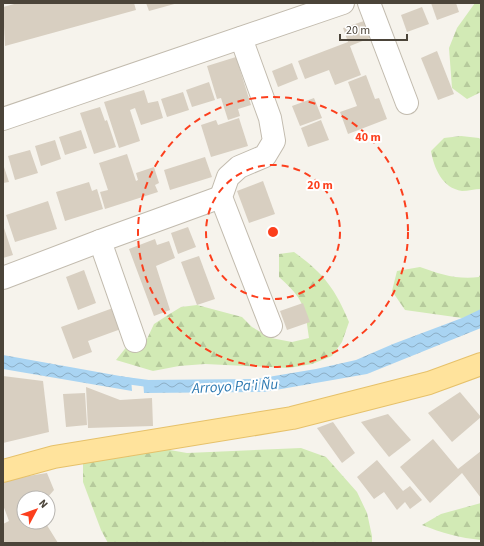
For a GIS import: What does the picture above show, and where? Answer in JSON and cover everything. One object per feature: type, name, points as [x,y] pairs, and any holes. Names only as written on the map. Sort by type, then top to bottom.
[{"type":"main road","points":[[3,472],[54,458],[292,418],[429,383],[481,364]]},
{"type":"street","points":[[3,119],[343,3]]},
{"type":"street","points":[[369,3],[407,103]]},
{"type":"street","points":[[240,38],[270,118],[274,141],[265,156],[239,167],[228,177],[221,198],[271,326]]},
{"type":"street","points":[[3,278],[100,241],[221,198]]},
{"type":"street","points":[[100,241],[135,341]]},
{"type":"green space","points":[[475,3],[481,3],[481,92],[467,99],[452,88],[449,48],[457,28]]},
{"type":"green space","points":[[461,136],[479,138],[481,140],[481,189],[462,191],[449,186],[444,182],[434,164],[431,151],[444,138]]},
{"type":"green space","points":[[294,252],[313,267],[327,282],[339,300],[349,322],[342,342],[332,356],[312,364],[289,368],[205,364],[179,366],[153,371],[116,360],[128,345],[147,339],[154,324],[181,307],[197,305],[242,317],[252,327],[271,338],[292,342],[309,338],[302,304],[294,291],[279,277],[279,254]]},
{"type":"green space","points":[[420,267],[441,274],[464,278],[479,277],[481,273],[481,314],[462,318],[405,310],[392,291],[397,271]]},
{"type":"green space","points":[[98,448],[164,449],[187,453],[301,448],[326,457],[357,492],[367,513],[372,543],[108,543],[101,530],[83,482],[83,463]]},
{"type":"green space","points":[[481,503],[481,540],[451,535],[422,525],[441,514]]},
{"type":"water","points":[[481,309],[481,328],[367,374],[264,392],[144,393],[143,380],[256,379],[316,369],[356,360]]},
{"type":"water","points":[[3,355],[131,378],[132,391],[3,369]]},
{"type":"building","points":[[18,3],[134,3],[136,10],[5,46],[3,7]]},
{"type":"building","points":[[146,3],[178,3],[149,11]]},
{"type":"building","points":[[431,3],[456,3],[459,12],[437,20]]},
{"type":"building","points":[[422,7],[429,24],[407,32],[401,15]]},
{"type":"building","points":[[364,21],[370,38],[350,46],[361,75],[335,85],[329,70],[305,79],[298,61],[348,42],[343,28]]},
{"type":"building","points":[[437,51],[454,94],[438,100],[421,58]]},
{"type":"building","points":[[236,57],[251,105],[238,109],[240,116],[228,120],[221,98],[217,99],[207,66]]},
{"type":"building","points":[[292,63],[298,79],[278,87],[272,71]]},
{"type":"building","points":[[366,75],[375,99],[379,98],[387,119],[348,134],[340,112],[357,106],[348,82]]},
{"type":"building","points":[[209,82],[215,100],[192,107],[186,90]]},
{"type":"building","points":[[144,90],[148,103],[158,101],[163,118],[141,125],[135,108],[130,110],[140,141],[119,148],[104,102]]},
{"type":"building","points":[[183,92],[189,110],[167,117],[161,99]]},
{"type":"building","points":[[314,98],[322,118],[300,126],[292,106]]},
{"type":"building","points":[[100,107],[105,121],[107,120],[116,147],[94,154],[80,113]]},
{"type":"building","points":[[239,118],[248,146],[211,157],[201,125],[216,120],[218,125]]},
{"type":"building","points":[[321,120],[329,140],[308,147],[301,128]]},
{"type":"building","points":[[81,130],[87,148],[65,155],[59,137]]},
{"type":"building","points":[[55,140],[61,159],[41,166],[35,146]]},
{"type":"building","points":[[30,150],[38,173],[15,180],[8,156]]},
{"type":"building","points":[[127,154],[136,181],[138,180],[136,173],[154,167],[159,183],[155,185],[158,192],[105,209],[100,192],[108,190],[99,163]]},
{"type":"building","points":[[205,157],[212,177],[170,190],[164,170]]},
{"type":"building","points":[[3,164],[9,182],[3,183]]},
{"type":"building","points":[[263,181],[275,214],[249,223],[237,191]]},
{"type":"building","points":[[89,182],[92,191],[97,189],[103,209],[65,221],[56,192]]},
{"type":"building","points":[[48,201],[57,229],[15,242],[6,215]]},
{"type":"building","points":[[3,225],[13,255],[3,258]]},
{"type":"building","points":[[188,227],[196,247],[178,254],[171,233]]},
{"type":"building","points":[[155,239],[157,245],[169,241],[175,258],[156,266],[170,310],[154,316],[129,249]]},
{"type":"building","points":[[199,256],[215,299],[197,305],[181,262]]},
{"type":"building","points":[[84,270],[96,303],[78,310],[66,277]]},
{"type":"building","points":[[303,303],[310,322],[287,330],[280,311]]},
{"type":"building","points":[[113,308],[121,329],[88,341],[92,352],[73,359],[61,327]]},
{"type":"building","points":[[3,376],[43,381],[49,432],[3,443]]},
{"type":"building","points":[[86,387],[120,400],[152,398],[153,426],[88,428]]},
{"type":"building","points":[[460,392],[481,417],[452,442],[428,413]]},
{"type":"building","points":[[85,393],[87,425],[66,427],[63,394]]},
{"type":"building","points":[[388,414],[411,440],[389,457],[361,422]]},
{"type":"building","points":[[333,422],[355,453],[342,463],[317,428]]},
{"type":"building","points":[[433,439],[458,469],[481,451],[481,498],[462,473],[430,503],[400,467]]},
{"type":"building","points":[[377,460],[403,491],[410,486],[422,500],[410,509],[405,502],[397,510],[384,492],[374,499],[357,477]]},
{"type":"building","points":[[47,473],[54,490],[16,490],[16,530],[50,530],[58,543],[3,543],[3,524],[9,521],[3,505],[3,480]]},
{"type":"waterway","name":"Arroyo Pa'i Ñu","points":[[122,380],[152,384]]}]
